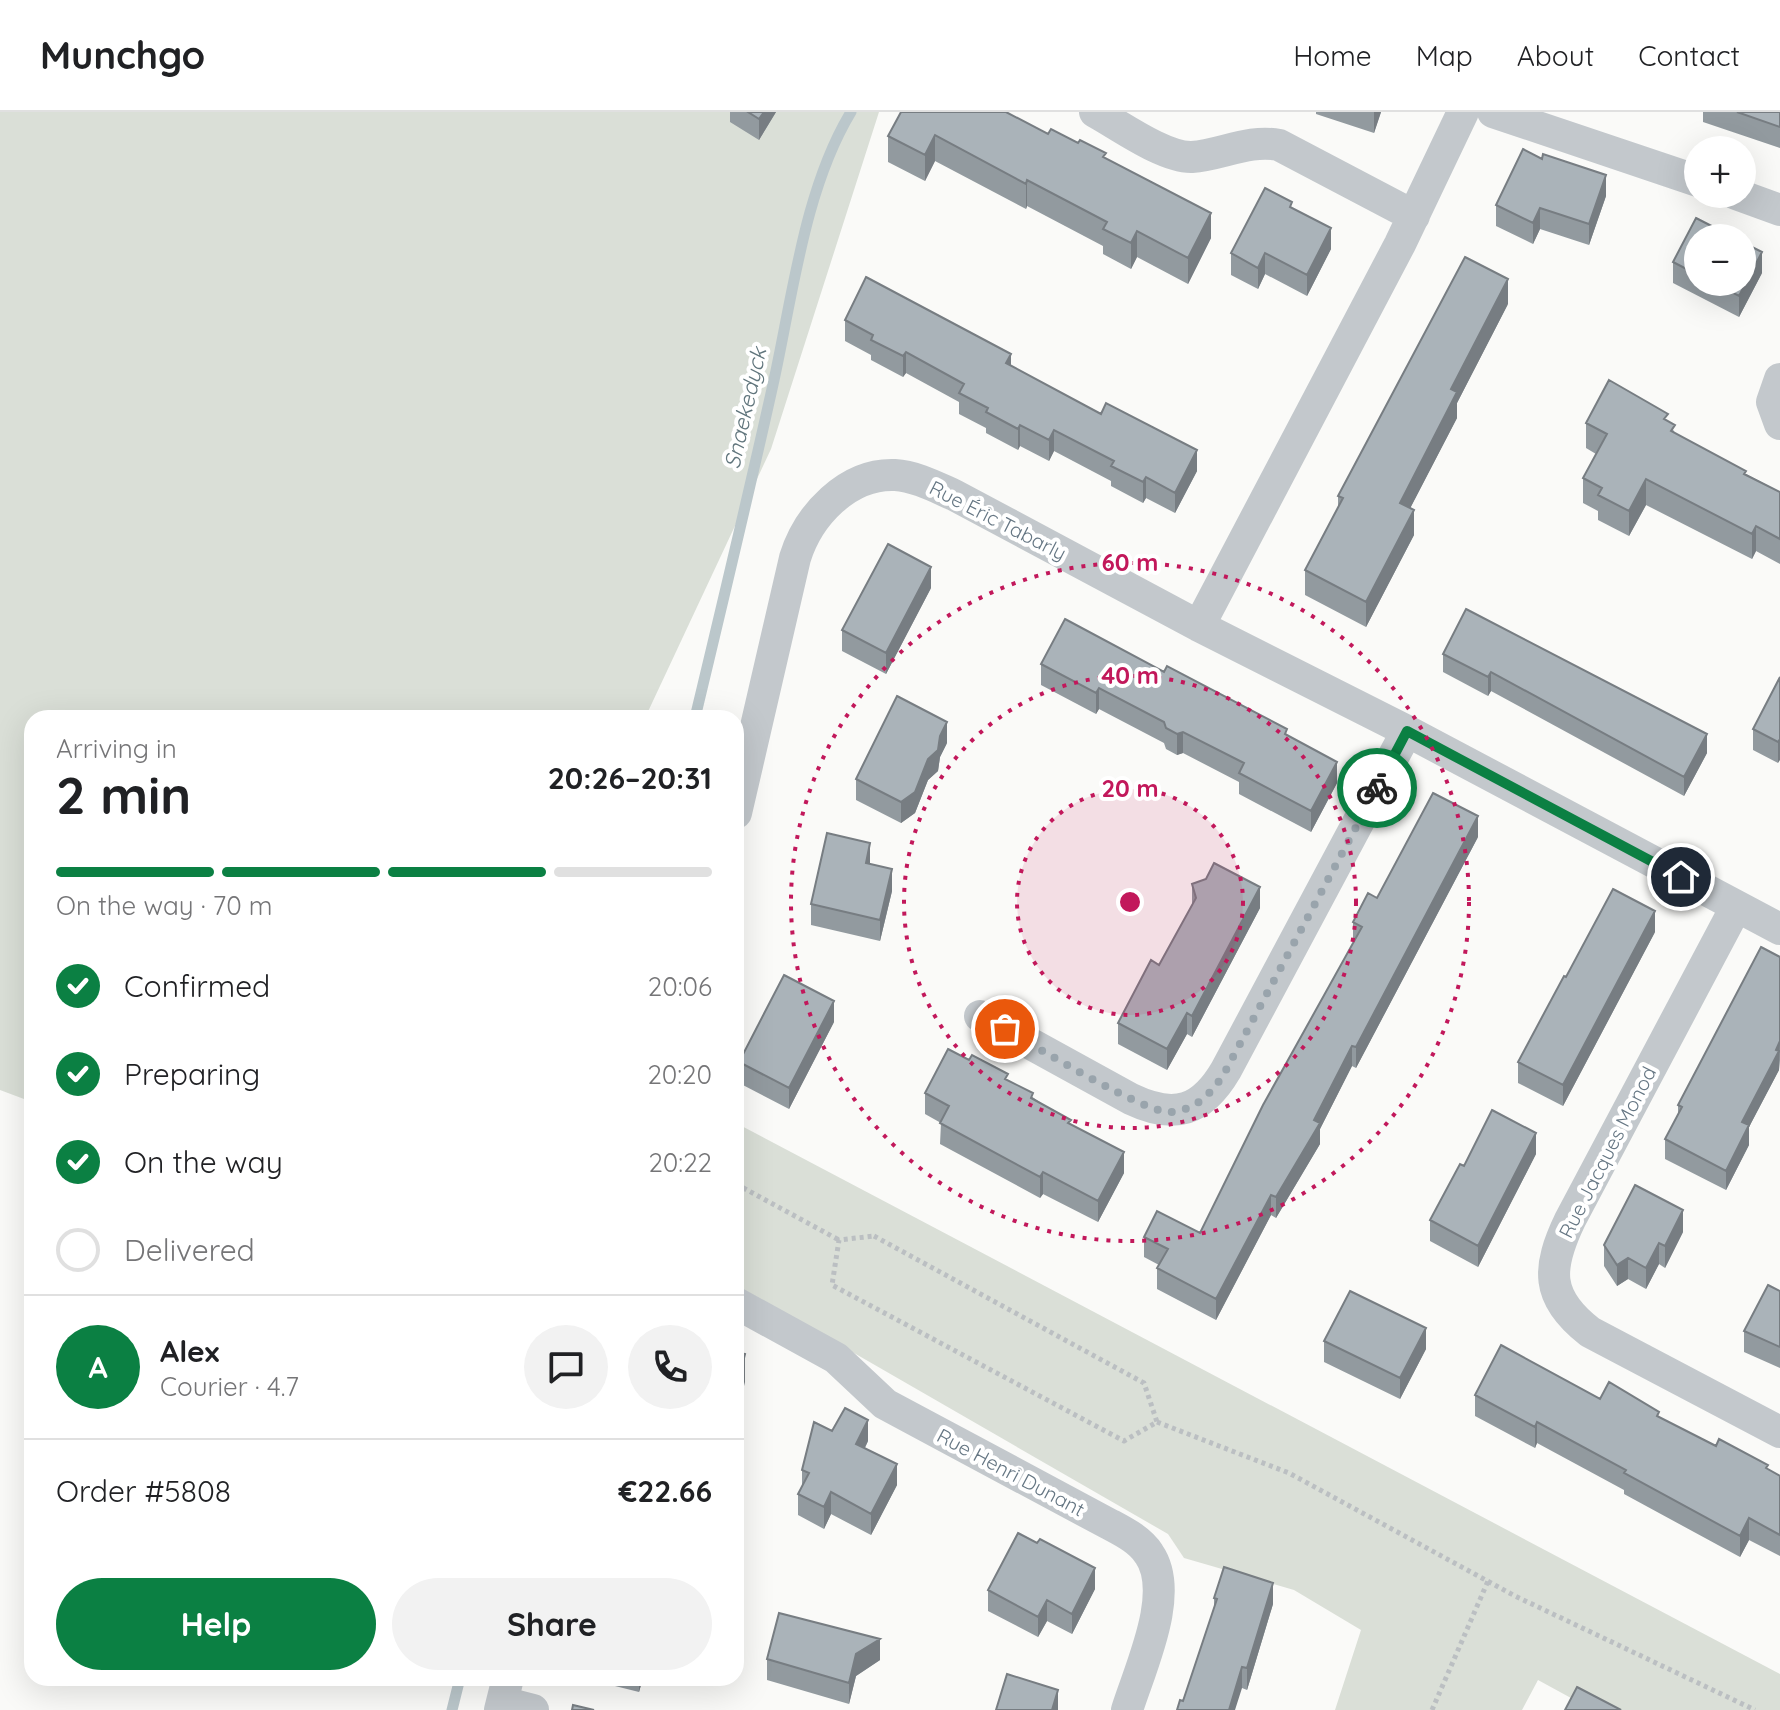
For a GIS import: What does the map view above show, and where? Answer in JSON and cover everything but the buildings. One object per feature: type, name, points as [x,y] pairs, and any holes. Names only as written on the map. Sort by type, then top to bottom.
[{"type":"street","points":[[1095,112],[1169,152],[1188,157],[1260,143],[1279,145],[1414,216]]},
{"type":"street","points":[[1199,626],[1414,216],[1463,112]]},
{"type":"street","points":[[1493,112],[1684,176]]},
{"type":"street","points":[[1756,201],[1780,210]]},
{"type":"street","points":[[1780,379],[1772,402],[1780,424]]},
{"type":"street","name":"Rue Éric Tabarly","points":[[744,779],[799,545],[821,510],[844,491],[867,479],[893,475],[939,488],[1780,929]]},
{"type":"street","points":[[980,1016],[1144,1105],[1167,1112],[1191,1107],[1202,1100],[1226,1070],[1407,731]]},
{"type":"street","name":"Rue Jacques Monod","points":[[1736,907],[1570,1220],[1559,1245],[1553,1271],[1559,1299],[1590,1332],[1780,1432]]},
{"type":"street","name":"Rue Henri Dunant","points":[[744,1307],[825,1351],[885,1404],[1109,1524],[1144,1546],[1158,1575],[1160,1597],[1127,1710]]},
{"type":"street","points":[[503,1697],[533,1710]]},
{"type":"path","points":[[744,1188],[839,1240],[874,1236],[1144,1383],[1157,1422]]},
{"type":"path","points":[[839,1240],[832,1285],[1124,1441],[1157,1422]]},
{"type":"path","points":[[1157,1422],[1289,1473],[1488,1581],[1755,1710]]},
{"type":"path","points":[[1432,1710],[1488,1581]]},
{"type":"shaded area","points":[[0,112],[879,112],[771,449],[649,710],[24,710],[24,1099],[0,1090]]},
{"type":"shaded area","points":[[744,1127],[1780,1674],[1780,1710],[1593,1710],[1538,1680],[1522,1710],[1335,1710],[1361,1630],[1294,1590],[1184,1558],[1168,1534],[744,1290]]},
{"type":"waterway","name":"Snaekedyck","points":[[697,710],[765,422],[811,207],[835,142],[851,112]]},
{"type":"waterway","name":"Snaekedyck","points":[[452,1710],[458,1686]]},
{"type":"way so far","points":[[1005,1029],[1156,1110],[1178,1110],[1202,1100],[1226,1070],[1377,788]]},
{"type":"route","points":[[1377,788],[1407,731],[1681,877]]}]
